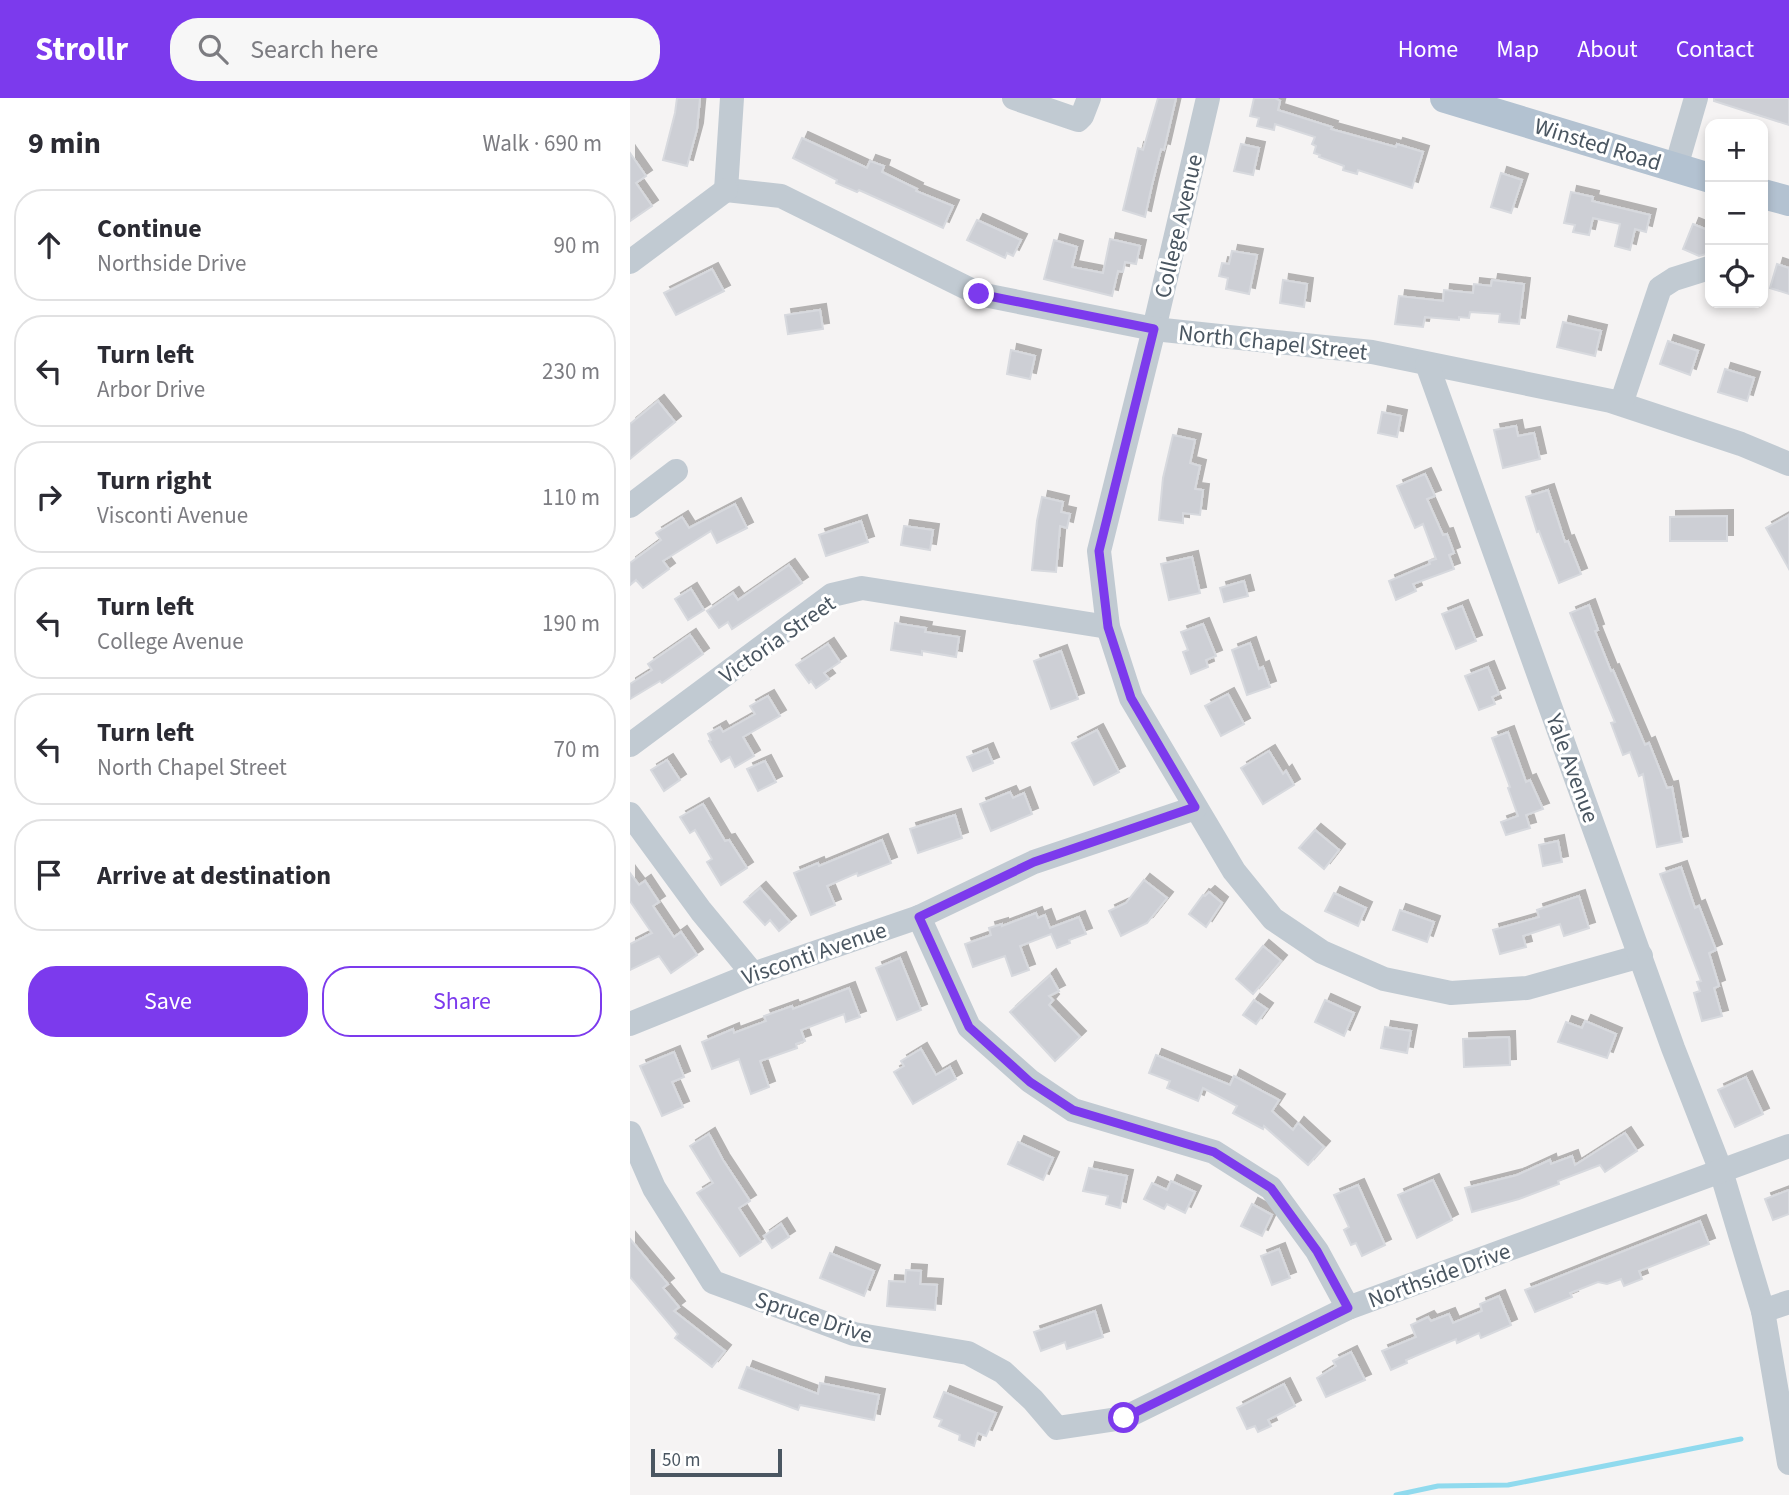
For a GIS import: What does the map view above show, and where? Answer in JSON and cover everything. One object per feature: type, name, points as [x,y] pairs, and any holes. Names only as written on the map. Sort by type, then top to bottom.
[{"type":"main road","name":"Winsted Road","points":[[1453,99],[1705,176]]},
{"type":"main road","points":[[1768,195],[1789,201]]},
{"type":"street","points":[[630,262],[726,190],[732,98]]},
{"type":"street","points":[[1014,98],[1078,120],[1089,98]]},
{"type":"street","name":"College Avenue","points":[[1208,98],[1099,551],[1108,627],[1131,698],[1234,871],[1273,919],[1322,952],[1384,979],[1451,993],[1527,988],[1641,956]]},
{"type":"street","points":[[1676,167],[1696,98]]},
{"type":"street","name":"North Chapel Street","points":[[726,190],[781,197],[979,294],[1154,329],[1372,352],[1620,404],[1741,444],[1789,464]]},
{"type":"street","points":[[1620,404],[1660,288],[1674,279],[1705,269]]},
{"type":"street","name":"Yale Avenue","points":[[1427,364],[1721,1171],[1763,1311],[1789,1463]]},
{"type":"street","points":[[630,506],[676,471]]},
{"type":"street","name":"Victoria Street","points":[[630,745],[832,595],[852,590],[862,588],[1108,627]]},
{"type":"street","name":"Visconti Avenue","points":[[630,1024],[753,974],[919,917],[1034,862],[1195,807]]},
{"type":"street","points":[[630,814],[701,911],[753,974]]},
{"type":"street","points":[[919,917],[969,1027],[1030,1082],[1073,1110],[1214,1152],[1271,1188],[1317,1251],[1348,1308]]},
{"type":"street","name":"Spruce Drive","points":[[630,1133],[654,1188],[713,1282],[854,1334],[968,1353],[1003,1371],[1057,1428]]},
{"type":"street","name":"Northside Drive","points":[[1057,1428],[1124,1418],[1348,1308],[1789,1146]]},
{"type":"street","points":[[1763,1311],[1789,1302]]},
{"type":"building","points":[[677,98],[700,98],[697,129],[687,166],[663,160]]},
{"type":"building","points":[[1158,98],[1176,98],[1145,217],[1123,210],[1138,148],[1143,150]]},
{"type":"building","points":[[1254,98],[1275,98],[1280,101],[1278,110],[1332,127],[1331,129],[1423,152],[1412,188],[1358,170],[1357,174],[1343,170],[1344,166],[1314,153],[1316,146],[1312,144],[1315,137],[1275,124],[1274,130],[1257,126],[1259,118],[1250,116]]},
{"type":"building","points":[[1714,98],[1789,98],[1789,125],[1714,101]]},
{"type":"building","points":[[802,138],[867,168],[870,161],[884,166],[882,172],[917,189],[916,191],[953,206],[943,228],[859,190],[857,192],[836,183],[837,180],[793,158]]},
{"type":"building","points":[[1241,144],[1259,148],[1253,175],[1234,171]]},
{"type":"building","points":[[630,153],[646,176],[636,183],[652,206],[630,221]]},
{"type":"building","points":[[1501,173],[1522,180],[1511,213],[1491,207]]},
{"type":"building","points":[[1571,192],[1593,197],[1592,201],[1650,215],[1646,232],[1635,229],[1630,250],[1615,246],[1620,224],[1593,218],[1589,235],[1573,232],[1575,225],[1564,223]]},
{"type":"building","points":[[977,220],[1021,240],[1013,256],[1007,253],[1005,258],[967,240]]},
{"type":"building","points":[[1693,224],[1705,229],[1705,254],[1699,256],[1683,249]]},
{"type":"building","points":[[1110,239],[1140,246],[1136,264],[1125,262],[1123,272],[1118,271],[1112,296],[1044,279],[1054,240],[1077,247],[1072,267],[1103,273]]},
{"type":"building","points":[[1232,251],[1257,255],[1249,294],[1226,289],[1228,278],[1219,276],[1222,263],[1229,264]]},
{"type":"building","points":[[1777,264],[1789,268],[1789,294],[1770,288]]},
{"type":"building","points":[[712,269],[724,291],[676,315],[664,293]]},
{"type":"building","points":[[1283,280],[1307,284],[1304,307],[1280,303]]},
{"type":"building","points":[[1492,280],[1524,284],[1519,324],[1499,322],[1500,314],[1470,312],[1469,318],[1459,317],[1459,320],[1425,317],[1423,327],[1395,324],[1399,296],[1443,301],[1444,290],[1473,293],[1474,284],[1491,286]]},
{"type":"building","points":[[820,310],[823,329],[788,334],[785,315]]},
{"type":"building","points":[[1563,322],[1601,331],[1595,356],[1557,347]]},
{"type":"building","points":[[1668,341],[1698,351],[1690,375],[1660,364]]},
{"type":"building","points":[[1011,350],[1035,356],[1030,379],[1007,374]]},
{"type":"building","points":[[1725,369],[1754,378],[1747,401],[1718,392]]},
{"type":"building","points":[[658,401],[675,422],[630,459],[630,424]]},
{"type":"building","points":[[1382,412],[1401,416],[1397,437],[1378,433]]},
{"type":"building","points":[[1516,426],[1518,436],[1534,433],[1540,459],[1503,468],[1494,430]]},
{"type":"building","points":[[1173,435],[1195,440],[1190,463],[1200,466],[1195,489],[1203,490],[1200,515],[1183,513],[1183,523],[1159,520],[1163,478]]},
{"type":"building","points":[[1425,474],[1435,496],[1427,499],[1443,535],[1447,534],[1454,553],[1449,555],[1454,569],[1413,584],[1416,591],[1396,600],[1389,581],[1436,559],[1423,524],[1415,528],[1397,486]]},
{"type":"building","points":[[1548,490],[1565,542],[1568,541],[1581,574],[1559,583],[1539,531],[1537,532],[1526,497]]},
{"type":"building","points":[[1042,497],[1063,502],[1061,512],[1070,514],[1067,528],[1060,526],[1056,572],[1032,570]]},
{"type":"building","points":[[735,504],[747,528],[717,543],[711,531],[663,561],[669,569],[643,588],[636,580],[630,585],[630,563],[661,540],[656,533],[682,517],[689,528]]},
{"type":"building","points":[[1789,515],[1789,569],[1766,528]]},
{"type":"building","points":[[1727,516],[1727,541],[1670,541],[1670,517]]},
{"type":"building","points":[[861,521],[868,542],[826,556],[819,535]]},
{"type":"building","points":[[904,526],[933,530],[930,550],[901,545]]},
{"type":"building","points":[[1192,557],[1200,593],[1169,600],[1161,564]]},
{"type":"building","points":[[789,565],[802,583],[732,629],[728,622],[719,628],[707,611],[733,593],[738,600]]},
{"type":"building","points":[[1244,581],[1248,596],[1224,602],[1220,588]]},
{"type":"building","points":[[691,589],[704,610],[688,620],[675,599]]},
{"type":"building","points":[[1589,605],[1598,630],[1595,631],[1611,671],[1613,670],[1645,745],[1649,743],[1667,788],[1672,787],[1682,842],[1657,847],[1643,774],[1639,776],[1630,752],[1623,755],[1611,723],[1615,722],[1570,613]]},
{"type":"building","points":[[1462,606],[1476,641],[1456,649],[1442,614]]},
{"type":"building","points":[[895,623],[926,628],[925,632],[959,637],[956,657],[922,651],[922,655],[891,650]]},
{"type":"building","points":[[1203,624],[1216,656],[1206,660],[1208,667],[1191,674],[1183,652],[1188,650],[1181,632]]},
{"type":"building","points":[[690,635],[703,654],[662,683],[660,681],[630,699],[630,684],[652,670],[648,664]]},
{"type":"building","points":[[1250,643],[1259,669],[1263,667],[1270,687],[1247,695],[1232,650]]},
{"type":"building","points":[[828,644],[840,662],[824,673],[829,679],[816,688],[796,665]]},
{"type":"building","points":[[1061,651],[1078,699],[1051,709],[1034,661]]},
{"type":"building","points":[[1488,667],[1499,694],[1492,697],[1495,704],[1479,710],[1465,676]]},
{"type":"building","points":[[1228,694],[1244,724],[1221,736],[1205,706]]},
{"type":"building","points":[[768,696],[780,716],[743,737],[754,756],[735,767],[730,757],[721,762],[708,734],[720,727],[723,732],[755,714],[750,706]]},
{"type":"building","points":[[1097,730],[1119,772],[1094,785],[1072,743]]},
{"type":"building","points":[[1508,732],[1526,782],[1530,780],[1543,809],[1526,815],[1530,828],[1506,835],[1501,822],[1518,816],[1492,738]]},
{"type":"building","points":[[987,749],[993,763],[973,771],[967,757]]},
{"type":"building","points":[[1269,751],[1283,774],[1286,771],[1294,785],[1263,804],[1241,768]]},
{"type":"building","points":[[667,760],[680,780],[664,791],[651,770]]},
{"type":"building","points":[[765,761],[776,782],[758,791],[747,769]]},
{"type":"building","points":[[1010,792],[1013,798],[1024,793],[1032,814],[991,831],[980,804]]},
{"type":"building","points":[[703,804],[725,841],[729,840],[747,868],[721,885],[707,862],[712,859],[695,830],[690,833],[680,817]]},
{"type":"building","points":[[955,815],[962,838],[918,853],[910,829]]},
{"type":"building","points":[[1315,830],[1339,850],[1324,869],[1299,848]]},
{"type":"building","points":[[882,840],[891,863],[827,886],[835,905],[811,915],[794,873],[818,863],[819,866]]},
{"type":"building","points":[[1558,841],[1562,862],[1543,866],[1539,845]]},
{"type":"building","points":[[1681,867],[1695,908],[1699,906],[1716,950],[1709,953],[1719,986],[1714,988],[1722,1016],[1702,1021],[1694,993],[1700,991],[1697,982],[1701,981],[1660,874]]},
{"type":"building","points":[[630,873],[639,885],[645,881],[659,902],[653,906],[674,937],[681,932],[697,955],[671,973],[659,956],[630,970],[630,944],[652,933],[630,901]]},
{"type":"building","points":[[1144,880],[1167,898],[1147,923],[1121,936],[1109,911],[1126,903]]},
{"type":"building","points":[[760,888],[790,922],[779,931],[770,920],[765,925],[744,902]]},
{"type":"building","points":[[1209,892],[1222,903],[1206,927],[1189,914],[1203,895]]},
{"type":"building","points":[[1334,893],[1366,908],[1358,926],[1325,911]]},
{"type":"building","points":[[1579,896],[1589,928],[1564,936],[1560,924],[1523,936],[1526,947],[1500,954],[1493,930],[1539,917],[1537,910]]},
{"type":"building","points":[[1400,910],[1434,922],[1427,942],[1393,930]]},
{"type":"building","points":[[1036,913],[1038,918],[1045,915],[1050,928],[1079,917],[1086,934],[1057,948],[1051,934],[1020,946],[1029,970],[1012,976],[1005,956],[973,967],[965,944],[991,935],[989,928]]},
{"type":"building","points":[[1263,946],[1281,961],[1253,994],[1236,979]]},
{"type":"building","points":[[900,958],[921,1010],[897,1020],[876,968]]},
{"type":"building","points":[[1050,975],[1059,991],[1049,996],[1053,1000],[1049,1005],[1080,1037],[1055,1061],[1010,1012]]},
{"type":"building","points":[[849,988],[860,1017],[846,1022],[844,1014],[801,1030],[805,1041],[796,1044],[797,1048],[760,1061],[769,1087],[751,1094],[739,1059],[712,1069],[702,1042],[733,1029],[734,1033],[766,1021],[764,1016],[792,1006],[793,1009]]},
{"type":"building","points":[[1254,1000],[1267,1009],[1256,1024],[1243,1015]]},
{"type":"building","points":[[1325,1000],[1354,1013],[1344,1036],[1315,1022]]},
{"type":"building","points":[[1585,1021],[1616,1034],[1607,1058],[1558,1042],[1566,1022],[1582,1028]]},
{"type":"building","points":[[1385,1027],[1411,1031],[1407,1053],[1381,1048]]},
{"type":"building","points":[[1509,1037],[1510,1065],[1464,1067],[1463,1039]]},
{"type":"building","points":[[921,1049],[936,1075],[950,1067],[956,1079],[913,1104],[894,1072],[904,1066],[901,1061]]},
{"type":"building","points":[[674,1052],[684,1077],[672,1082],[683,1107],[662,1116],[640,1066]]},
{"type":"building","points":[[1156,1055],[1230,1085],[1234,1076],[1279,1100],[1272,1111],[1293,1130],[1298,1123],[1324,1147],[1308,1165],[1264,1126],[1263,1129],[1233,1113],[1237,1106],[1203,1088],[1198,1101],[1167,1088],[1170,1081],[1149,1073]]},
{"type":"building","points":[[1746,1077],[1763,1114],[1735,1127],[1718,1090]]},
{"type":"building","points":[[1625,1133],[1637,1151],[1605,1172],[1600,1165],[1519,1199],[1472,1212],[1465,1188],[1517,1175],[1550,1160],[1551,1164],[1572,1156],[1575,1165]]},
{"type":"building","points":[[709,1134],[750,1201],[739,1208],[761,1242],[740,1256],[697,1193],[713,1183],[690,1146]]},
{"type":"building","points":[[1018,1142],[1053,1158],[1043,1180],[1008,1164]]},
{"type":"building","points":[[1089,1168],[1127,1176],[1120,1208],[1106,1204],[1108,1196],[1083,1191]]},
{"type":"building","points":[[1433,1180],[1452,1220],[1417,1238],[1398,1195]]},
{"type":"building","points":[[1171,1181],[1195,1192],[1185,1213],[1167,1204],[1164,1209],[1144,1199],[1152,1183],[1167,1190]]},
{"type":"building","points":[[1358,1185],[1385,1245],[1362,1256],[1356,1243],[1351,1245],[1344,1230],[1349,1227],[1334,1195]]},
{"type":"building","points":[[1789,1190],[1789,1214],[1773,1220],[1765,1199]]},
{"type":"building","points":[[1252,1204],[1272,1215],[1262,1236],[1241,1226]]},
{"type":"building","points":[[1700,1221],[1709,1244],[1639,1271],[1642,1279],[1624,1286],[1621,1279],[1607,1284],[1598,1282],[1570,1293],[1572,1297],[1535,1312],[1525,1290]]},
{"type":"building","points":[[781,1224],[789,1237],[772,1248],[764,1236]]},
{"type":"building","points":[[630,1239],[668,1284],[663,1288],[679,1307],[674,1311],[725,1351],[712,1367],[675,1338],[678,1334],[630,1277]]},
{"type":"building","points":[[1279,1249],[1290,1278],[1272,1285],[1261,1256]]},
{"type":"building","points":[[830,1253],[874,1271],[864,1296],[820,1278]]},
{"type":"building","points":[[906,1270],[921,1271],[920,1284],[937,1285],[935,1310],[887,1306],[889,1281],[905,1282]]},
{"type":"building","points":[[1499,1296],[1511,1325],[1481,1338],[1479,1333],[1457,1343],[1456,1339],[1406,1360],[1407,1363],[1391,1370],[1382,1351],[1416,1337],[1411,1325],[1428,1317],[1431,1321],[1449,1314],[1453,1323],[1482,1311],[1480,1304]]},
{"type":"building","points":[[1095,1311],[1103,1337],[1067,1349],[1065,1342],[1041,1351],[1034,1332]]},
{"type":"building","points":[[1351,1352],[1365,1380],[1326,1397],[1317,1378],[1336,1366],[1333,1361]]},
{"type":"building","points":[[747,1367],[818,1394],[820,1383],[879,1395],[874,1420],[800,1405],[798,1410],[739,1388]]},
{"type":"building","points":[[1284,1384],[1295,1406],[1268,1420],[1271,1426],[1258,1432],[1255,1426],[1247,1429],[1237,1408]]},
{"type":"building","points":[[944,1392],[996,1413],[986,1436],[978,1433],[974,1446],[959,1440],[960,1435],[939,1426],[942,1420],[934,1417]]},
{"type":"waterway","points":[[1396,1495],[1438,1486],[1508,1485],[1741,1439]]},
{"type":"route","points":[[979,294],[1154,329],[1099,551],[1108,627],[1131,698],[1195,807],[1034,862],[919,917],[969,1027],[1030,1082],[1073,1110],[1214,1152],[1271,1188],[1317,1251],[1348,1308],[1124,1418]]}]
